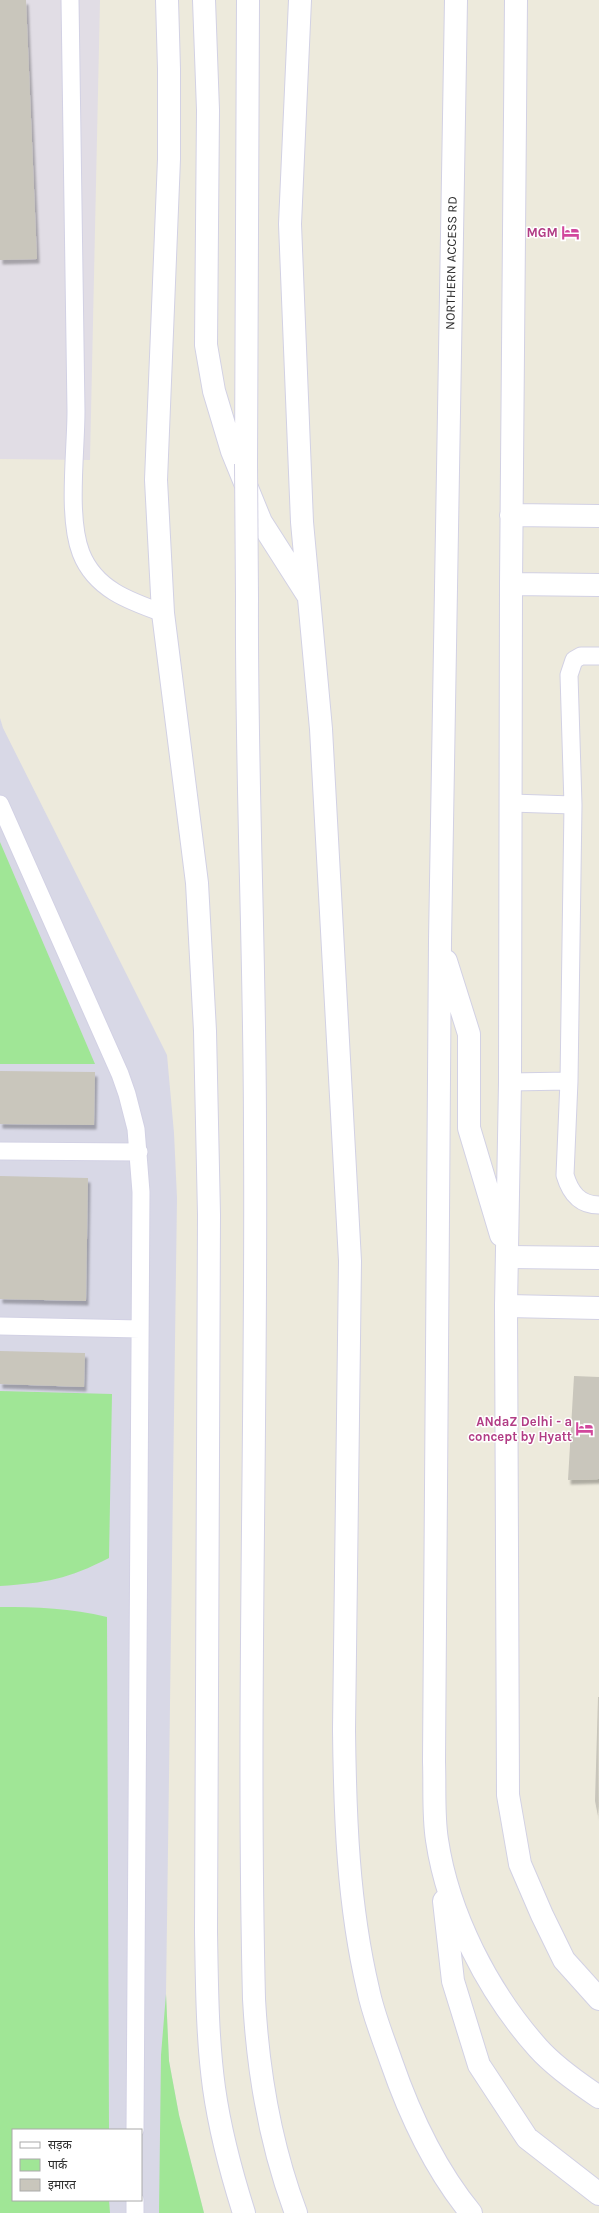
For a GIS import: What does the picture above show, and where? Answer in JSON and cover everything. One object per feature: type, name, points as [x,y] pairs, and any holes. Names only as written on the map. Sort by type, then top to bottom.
[{"type":"street","points":[[167,0],[169,159],[156,480],[163,613],[197,883],[205,1031],[209,1215],[206,1932],[209,2038],[214,2088],[224,2140],[244,2213]]},
{"type":"street","points":[[204,0],[208,110],[206,345],[214,391],[232,451],[261,522],[308,597]]},
{"type":"street","points":[[248,0],[247,686],[255,1134],[252,1468],[254,1999],[257,2054],[265,2103],[274,2144],[296,2213]]},
{"type":"street","points":[[300,0],[290,224],[302,522],[322,737],[350,1261],[344,1730],[345,1801],[349,1869],[356,1932],[368,1991],[402,2094],[425,2145],[457,2196],[471,2213]]},
{"type":"street","name":"NORTHERN ACCESS RD","points":[[437,1840],[434,1754],[440,941],[456,0]]},
{"type":"street","points":[[516,0],[512,515],[510,584],[510,1082],[506,1306],[508,1795],[520,1864],[542,1915],[564,1960],[599,1999]]},
{"type":"street","points":[[512,515],[599,516]]},
{"type":"street","points":[[510,584],[599,584]]},
{"type":"street","points":[[440,941],[469,1034],[469,1128],[507,1257]]},
{"type":"street","points":[[507,1257],[599,1258]]},
{"type":"street","points":[[506,1306],[599,1308]]},
{"type":"street","points":[[437,1840],[454,1906],[473,1952],[505,2004],[538,2048],[577,2082],[599,2097]]},
{"type":"street","points":[[437,1840],[453,1981],[479,2065],[528,2138],[599,2194]]},
{"type":"lane","points":[[70,0],[76,443],[73,520],[81,553],[94,576],[111,591],[136,603],[163,613]]},
{"type":"lane","points":[[599,656],[581,656],[574,660],[569,675],[574,805],[569,1081],[565,1175],[570,1190],[579,1199],[599,1204]]},
{"type":"lane","points":[[511,803],[574,805]]},
{"type":"lane","points":[[0,804],[120,1074],[133,1115],[139,1152],[140,1329],[135,2129]]},
{"type":"lane","points":[[510,1082],[569,1081]]},
{"type":"lane","points":[[0,1151],[139,1152]]},
{"type":"lane","points":[[0,1326],[140,1329]]},
{"type":"lane","points":[[135,2201],[135,2213]]},
{"type":"shaded area","points":[[0,0],[100,0],[90,460],[0,459]]},
{"type":"shaded area","points":[[0,718],[3,728],[167,1055],[174,1133],[177,1198],[166,1994],[169,2061],[179,2115],[204,2213],[0,2213]]},
{"type":"green space","points":[[0,842],[95,1064],[0,1064]]},
{"type":"green space","points":[[0,1391],[112,1394],[109,1558],[81,1571],[56,1579],[0,1586]]},
{"type":"green space","points":[[0,1607],[27,1607],[80,1612],[107,1617],[109,2129],[12,2129],[12,2201],[109,2201],[110,2213],[0,2213]]},
{"type":"green space","points":[[166,1994],[169,2061],[179,2115],[204,2213],[159,2213],[161,2055]]},
{"type":"building","points":[[0,0],[26,0],[37,259],[0,260]]},
{"type":"building","points":[[0,1071],[95,1072],[94,1125],[0,1124]]},
{"type":"building","points":[[0,1176],[88,1178],[86,1301],[0,1299]]},
{"type":"building","points":[[0,1351],[85,1353],[84,1387],[0,1384]]},
{"type":"building","name":"ANdaZ Delhi - a concept by Hyatt","points":[[574,1376],[599,1377],[599,1479],[568,1480]]},
{"type":"building","points":[[599,1697],[598,1816],[595,1801]]},
{"type":"place","name":"MGM","points":[[571,232]]},
{"type":"place","name":"ANdaZ Delhi - a concept by Hyatt","points":[[585,1428]]}]
